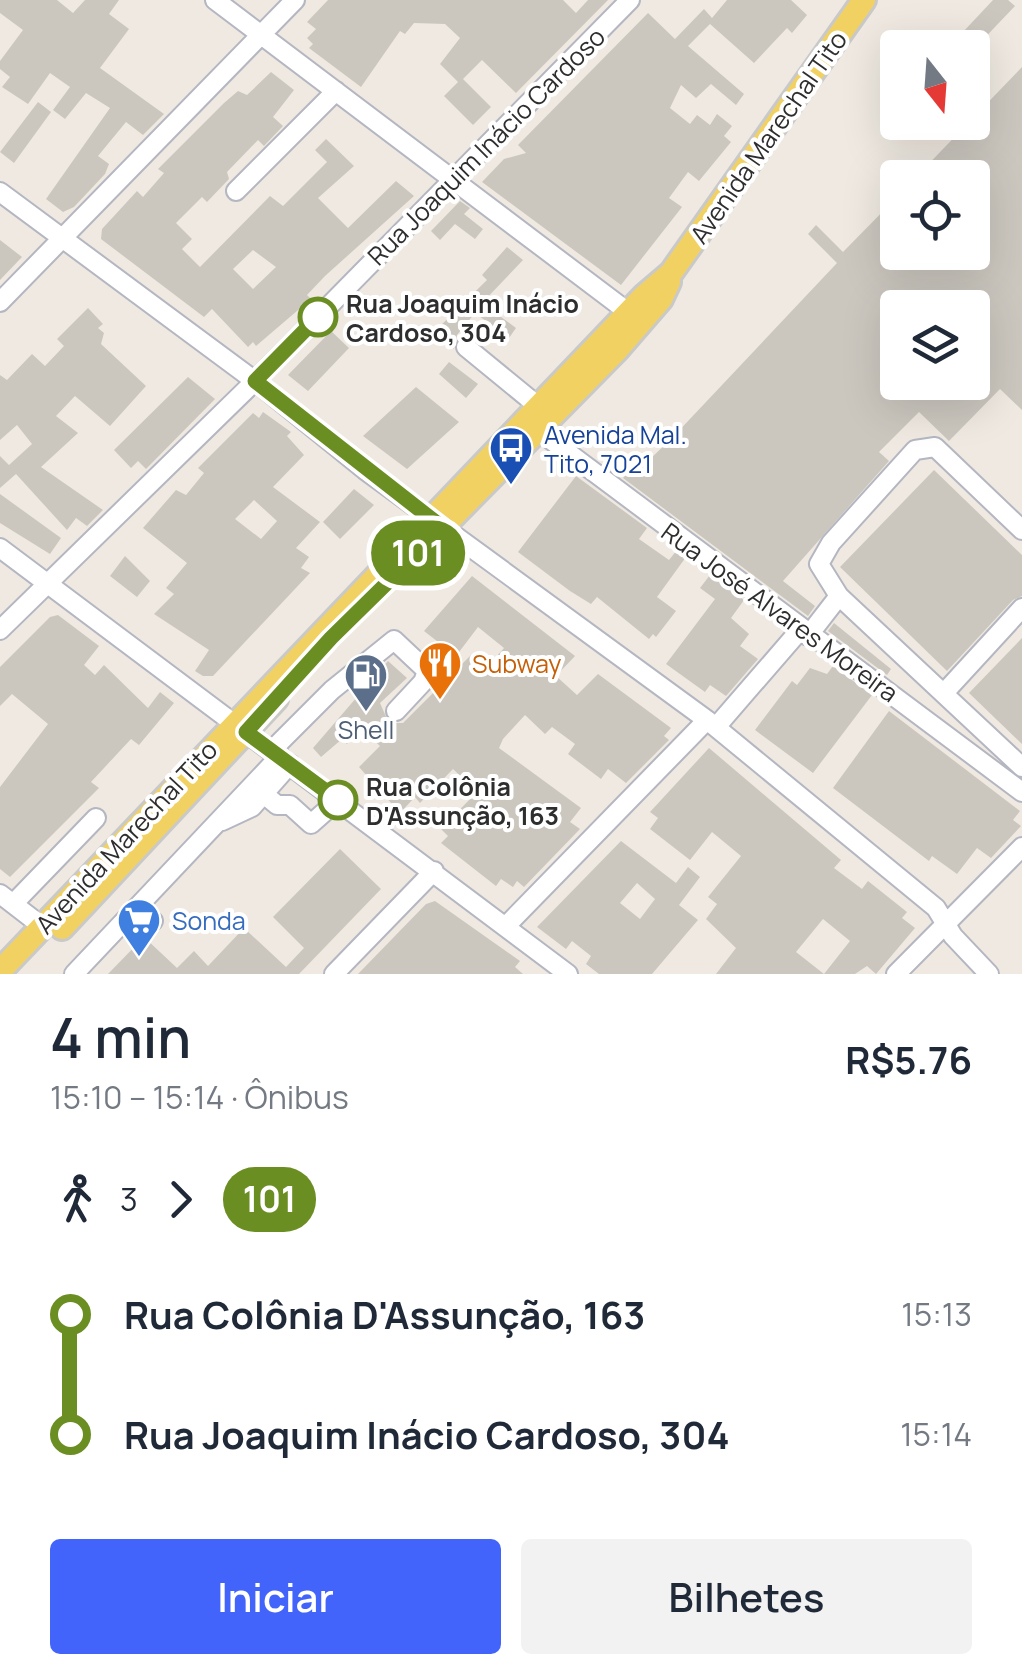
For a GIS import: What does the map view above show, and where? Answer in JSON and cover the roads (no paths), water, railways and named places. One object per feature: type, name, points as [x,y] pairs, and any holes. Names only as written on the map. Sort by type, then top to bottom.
[{"type":"main road","name":"Avenida Marechal Tito","points":[[0,971],[331,638],[538,406],[570,386],[654,308],[671,274],[864,0]]},
{"type":"main road","name":"Avenida Marechal Tito","points":[[437,522],[539,431],[628,312],[671,274]]},
{"type":"main road","name":"Avenida Marechal Tito","points":[[18,974],[240,726]]},
{"type":"street","points":[[215,0],[628,312]]},
{"type":"street","points":[[0,302],[295,0]]},
{"type":"street","name":"Rua Joaquim Inácio Cardoso","points":[[0,630],[255,381],[630,0]]},
{"type":"street","points":[[236,191],[336,90]]},
{"type":"street","points":[[0,192],[437,522],[712,723],[936,908],[988,974]]},
{"type":"street","points":[[466,347],[538,406]]},
{"type":"street","name":"Rua José Alvares Moreira","points":[[539,431],[804,633],[1022,792]]},
{"type":"street","points":[[1022,530],[936,447],[924,446],[914,450],[821,556],[821,571],[839,596],[1022,767]]},
{"type":"street","points":[[0,548],[507,925],[555,970]]},
{"type":"street","points":[[507,925],[839,596]]},
{"type":"street","points":[[944,693],[1022,608]]},
{"type":"street","points":[[74,974],[280,757],[332,690],[394,640],[427,671],[423,682],[396,710]]},
{"type":"street","points":[[217,823],[247,822],[265,794],[280,757]]},
{"type":"street","points":[[265,794],[277,806],[290,805],[311,824],[338,800]]},
{"type":"street","points":[[43,927],[6,899],[96,818]]},
{"type":"street","points":[[896,974],[1019,853]]},
{"type":"street","points":[[334,974],[434,871]]},
{"type":"street","points":[[136,909],[152,921]]},
{"type":"place","name":"Rua Joaquim Inácio Cardoso, 304","points":[[318,317]]},
{"type":"place","name":"Avenida Mal. Tito, 7021","points":[[511,486]]},
{"type":"place","name":"Subway","points":[[440,701]]},
{"type":"place","name":"Shell","points":[[366,713]]},
{"type":"place","name":"Rua Colônia D'Assunção, 163","points":[[338,800]]},
{"type":"place","name":"Sonda","points":[[139,958]]}]
